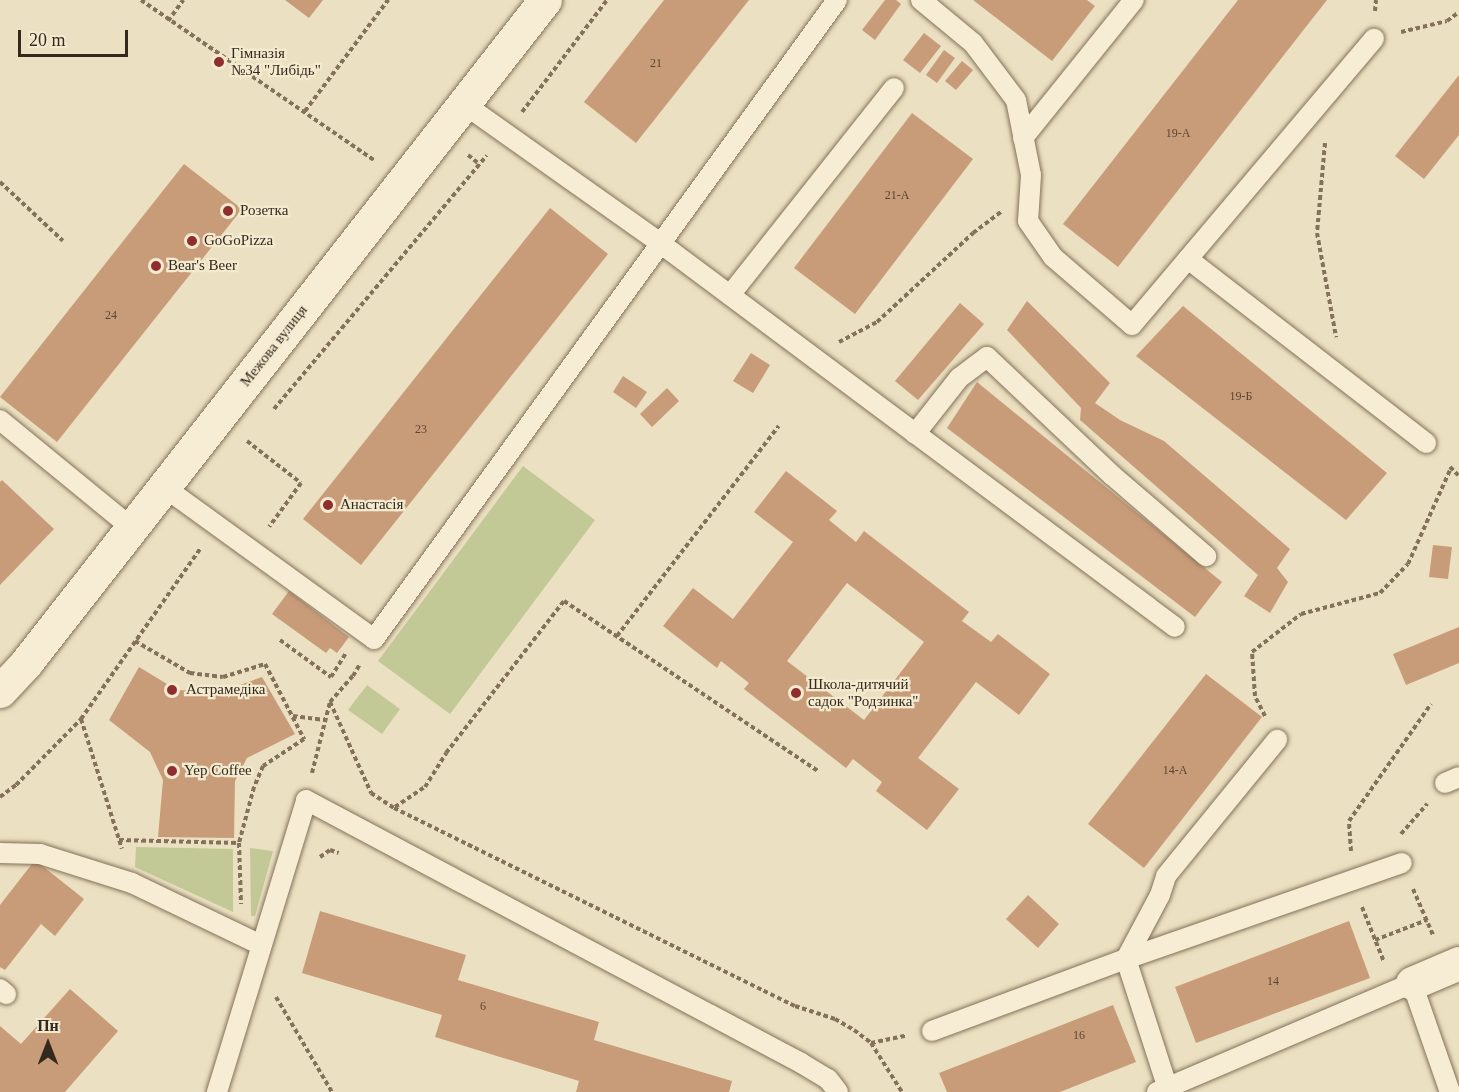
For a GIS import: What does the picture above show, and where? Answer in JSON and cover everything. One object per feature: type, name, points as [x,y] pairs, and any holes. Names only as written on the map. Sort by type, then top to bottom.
[{"type":"street","name":"Межова вулиця","points":[[0,691],[26,663],[545,0]]},
{"type":"street","points":[[1403,987],[1459,963]]},
{"type":"lane","points":[[164,487],[367,634],[660,243],[837,0]]},
{"type":"lane","points":[[921,0],[973,43],[1016,100],[1031,175],[1028,220],[1053,257],[1132,325],[1374,39]]},
{"type":"lane","points":[[1023,138],[1134,0]]},
{"type":"lane","points":[[730,295],[894,88]]},
{"type":"lane","points":[[464,104],[660,243],[1175,627]]},
{"type":"lane","points":[[1188,259],[1426,443]]},
{"type":"lane","points":[[915,434],[959,378],[987,357],[1113,476],[1206,556]]},
{"type":"lane","points":[[0,420],[132,528]]},
{"type":"lane","points":[[1277,740],[1166,876],[1160,895],[1126,959],[1162,1090],[1403,987],[1450,1092]]},
{"type":"lane","points":[[217,1092],[306,800],[801,1064],[828,1079],[838,1092]]},
{"type":"lane","points":[[0,853],[40,854],[132,883],[261,945]]},
{"type":"lane","points":[[932,1031],[1126,959],[1402,863]]},
{"type":"path","points":[[141,0],[168,21],[213,47],[381,165]]},
{"type":"path","points":[[168,21],[183,0]]},
{"type":"path","points":[[304,111],[388,0]]},
{"type":"path","points":[[270,414],[505,134],[607,0]]},
{"type":"path","points":[[1374,39],[1447,21],[1459,12]]},
{"type":"path","points":[[1329,92],[1317,233],[1344,379]]},
{"type":"path","points":[[0,182],[63,241]]},
{"type":"path","points":[[812,357],[877,322],[973,233],[1030,190]]},
{"type":"path","points":[[617,636],[779,426]]},
{"type":"path","points":[[240,449],[255,432]]},
{"type":"path","points":[[247,441],[301,483],[252,551]]},
{"type":"path","points":[[1277,740],[1255,696],[1252,652],[1301,614],[1380,593],[1408,564],[1451,468]]},
{"type":"path","points":[[0,797],[81,719],[217,525]]},
{"type":"path","points":[[394,808],[425,787],[446,753],[564,601],[819,772]]},
{"type":"path","points":[[280,640],[331,677],[367,634]]},
{"type":"path","points":[[306,800],[330,702],[353,676],[367,634]]},
{"type":"path","points":[[135,641],[190,673],[223,677],[265,664],[304,739],[263,766],[254,787],[239,843],[241,914]]},
{"type":"path","points":[[330,702],[371,793],[394,808],[795,1006],[844,1024],[871,1043],[902,1092]]},
{"type":"path","points":[[1403,987],[1375,940],[1352,880],[1349,821],[1431,704]]},
{"type":"path","points":[[293,716],[325,720]]},
{"type":"path","points":[[81,719],[124,856]]},
{"type":"path","points":[[119,840],[239,843]]},
{"type":"path","points":[[1375,940],[1427,920]]},
{"type":"path","points":[[270,988],[332,1092]]},
{"type":"green space","points":[[523,466],[595,520],[450,714],[378,661]]},
{"type":"green space","points":[[367,685],[400,709],[382,734],[348,710]]},
{"type":"green space","points":[[136,847],[233,849],[233,912],[135,867]]},
{"type":"green space","points":[[250,848],[273,851],[255,916],[251,916]]},
{"type":"building","points":[[285,0],[323,0],[309,18]]},
{"type":"building","points":[[664,0],[749,0],[636,143],[584,102]]},
{"type":"building","points":[[885,0],[896,0],[901,4],[875,40],[862,30]]},
{"type":"building","points":[[973,0],[1087,0],[1095,6],[1052,61]]},
{"type":"building","points":[[1238,0],[1327,0],[1118,267],[1063,224]]},
{"type":"building","points":[[924,33],[941,46],[920,73],[903,60]]},
{"type":"building","points":[[944,50],[955,58],[937,83],[926,75]]},
{"type":"building","points":[[962,61],[973,70],[956,90],[945,81]]},
{"type":"building","points":[[1459,75],[1459,135],[1424,179],[1395,156]]},
{"type":"building","points":[[912,113],[973,159],[855,314],[794,268]]},
{"type":"building","points":[[184,164],[242,209],[57,442],[0,397]]},
{"type":"building","points":[[550,208],[608,254],[361,565],[303,519]]},
{"type":"building","points":[[1027,301],[1110,383],[1095,403],[1120,420],[1164,441],[1290,549],[1277,568],[1288,582],[1270,613],[1244,596],[1258,575],[1080,420],[1081,408],[1007,330]]},
{"type":"building","points":[[960,303],[984,324],[918,400],[895,381]]},
{"type":"building","points":[[1183,306],[1387,473],[1346,520],[1136,356]]},
{"type":"building","points":[[751,353],[770,365],[753,393],[733,381]]},
{"type":"building","points":[[623,376],[647,392],[636,408],[613,392]]},
{"type":"building","points":[[977,382],[1222,582],[1195,617],[947,428]]},
{"type":"building","points":[[667,388],[679,401],[652,427],[640,414]]},
{"type":"building","points":[[786,471],[837,511],[829,520],[856,542],[864,531],[969,612],[962,621],[991,642],[998,634],[1050,674],[1019,715],[976,682],[918,758],[959,789],[927,830],[876,791],[882,782],[853,759],[846,768],[744,689],[749,683],[721,661],[717,668],[663,626],[693,588],[733,619],[793,542],[754,512]],"holes":[[[847,583],[924,642],[864,720],[787,661]]]},
{"type":"building","points":[[2,480],[54,529],[0,585],[0,482]]},
{"type":"building","points":[[1433,545],[1452,547],[1448,579],[1429,577]]},
{"type":"building","points":[[289,591],[349,637],[337,653],[330,648],[326,653],[272,614]]},
{"type":"building","points":[[1459,627],[1459,663],[1406,685],[1393,654]]},
{"type":"building","points":[[139,667],[177,690],[220,692],[262,677],[295,734],[247,758],[235,781],[234,838],[158,837],[163,780],[150,752],[109,720]]},
{"type":"building","points":[[1206,674],[1262,717],[1144,868],[1088,824]]},
{"type":"building","points":[[35,860],[84,899],[55,936],[41,924],[5,970],[0,967],[0,905]]},
{"type":"building","points":[[1028,895],[1059,924],[1038,948],[1006,919]]},
{"type":"building","points":[[320,911],[466,955],[458,980],[599,1022],[594,1040],[732,1081],[729,1092],[576,1092],[579,1081],[435,1037],[442,1015],[302,973]]},
{"type":"building","points":[[1349,921],[1370,978],[1196,1043],[1175,987]]},
{"type":"building","points":[[70,989],[118,1031],[65,1092],[0,1092],[0,1026],[21,1044]]},
{"type":"building","points":[[1113,1005],[1136,1062],[1060,1092],[947,1092],[939,1073]]},
{"type":"place","name":"Гімназія №34 \"Либідь\"","points":[[219,62]]},
{"type":"place","name":"Розетка","points":[[228,211]]},
{"type":"place","name":"GoGoPizza","points":[[192,241]]},
{"type":"place","name":"Bear's Beer","points":[[156,266]]},
{"type":"place","name":"Анастасія","points":[[328,505]]},
{"type":"place","name":"Астрамедіка","points":[[172,690]]},
{"type":"place","name":"Школа-дитячий садок \"Родзинка\"","points":[[796,693]]},
{"type":"place","name":"Yep Coffee","points":[[172,771]]}]
